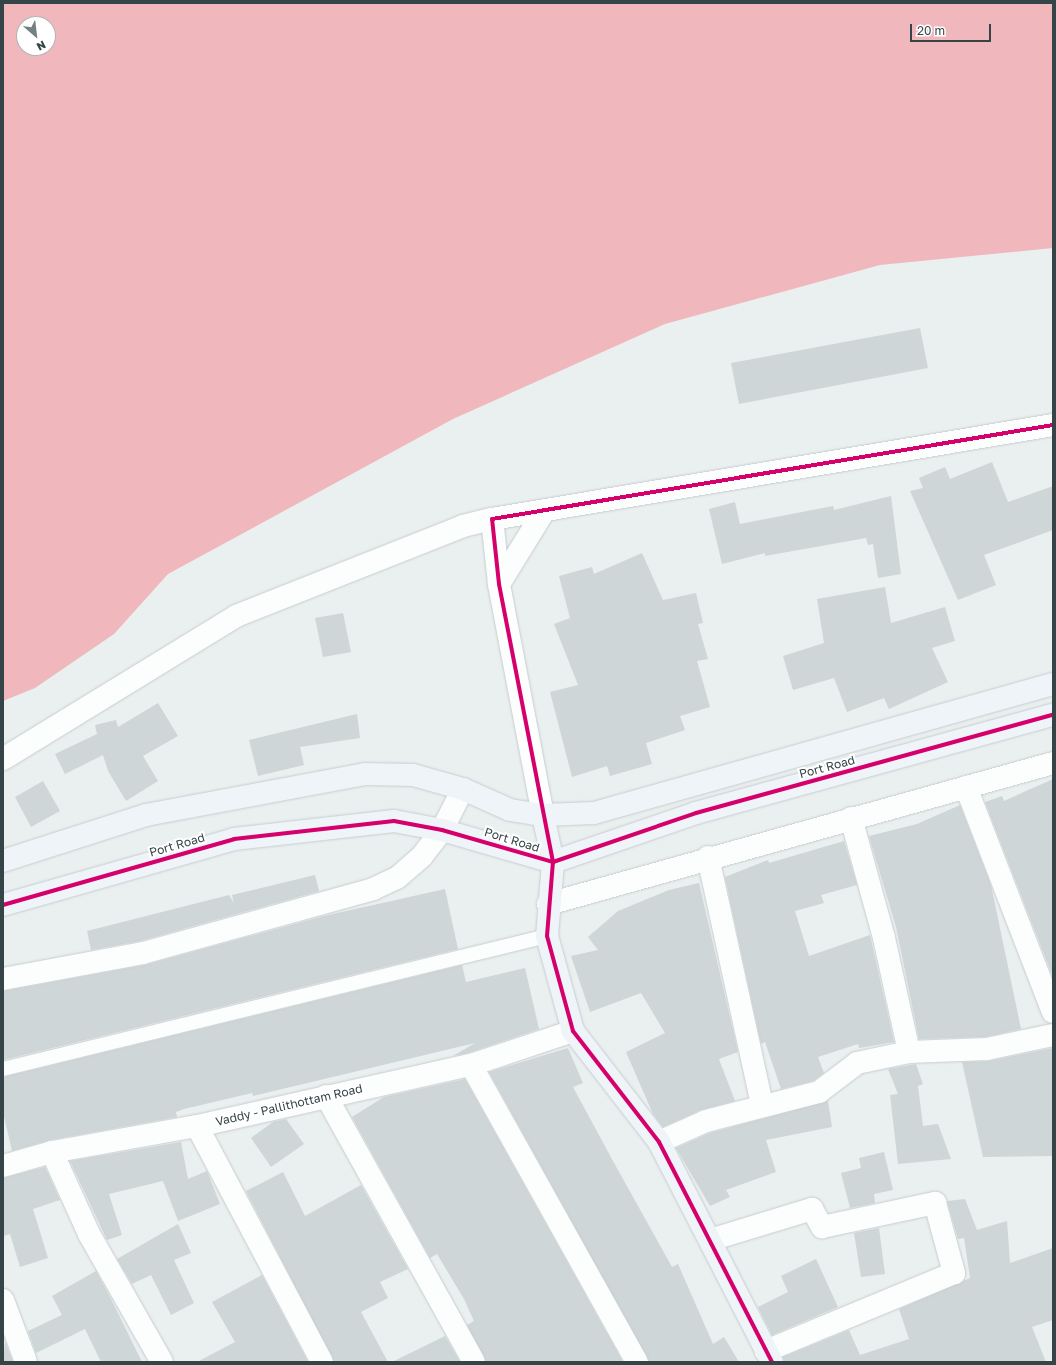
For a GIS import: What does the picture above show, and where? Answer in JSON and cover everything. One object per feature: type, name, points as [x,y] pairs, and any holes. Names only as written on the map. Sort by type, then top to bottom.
[{"type":"street","points":[[3,759],[236,616],[463,526],[492,519],[1053,425]]},
{"type":"street","points":[[499,584],[544,511]]},
{"type":"street","points":[[492,519],[499,584],[553,862],[548,904],[547,936],[572,1032],[659,1142],[769,1356],[954,1273],[935,1203],[822,1227],[812,1209],[710,1240]]},
{"type":"street","name":"Port Road","points":[[3,861],[146,815],[365,774],[413,775],[463,789],[510,810],[543,815],[594,813],[1053,684]]},
{"type":"street","name":"Port Road","points":[[3,905],[234,839],[394,821],[442,830],[553,862],[696,813],[1053,715]]},
{"type":"street","points":[[548,904],[708,857],[1053,763]]},
{"type":"street","points":[[966,786],[1053,1012]]},
{"type":"street","points":[[3,979],[143,954],[373,889],[397,878],[442,830],[463,789]]},
{"type":"street","points":[[851,818],[884,938],[909,1052]]},
{"type":"street","points":[[708,857],[762,1105]]},
{"type":"street","name":"Vaddy - Pallithottam Road","points":[[3,1166],[52,1152],[197,1126],[326,1096],[472,1065],[572,1032]]},
{"type":"street","points":[[659,1142],[706,1121],[762,1105],[819,1092],[857,1063],[909,1052],[987,1049],[1053,1035]]},
{"type":"street","points":[[472,1065],[637,1362]]},
{"type":"street","points":[[326,1096],[474,1362]]},
{"type":"street","points":[[197,1126],[322,1362]]},
{"type":"street","points":[[52,1152],[89,1234],[162,1362]]},
{"type":"street","points":[[3,1300],[26,1362]]},
{"type":"lane","points":[[3,1069],[547,936]]},
{"type":"shaded area","points":[[3,3],[1053,3],[1053,248],[880,265],[665,324],[453,419],[168,574],[114,634],[35,688],[3,701]]},
{"type":"building","points":[[920,328],[928,368],[739,404],[731,363]]},
{"type":"building","points":[[992,462],[1008,502],[1053,486],[1053,530],[984,555],[996,585],[958,600],[910,491],[923,488],[919,478],[945,467],[950,479]]},
{"type":"building","points":[[891,496],[901,574],[878,578],[873,544],[868,545],[866,538],[765,556],[765,553],[722,564],[709,509],[735,502],[740,524],[833,506],[834,510]]},
{"type":"building","points":[[642,553],[663,600],[696,593],[703,623],[698,624],[708,659],[697,661],[710,707],[680,716],[685,730],[646,743],[652,764],[610,776],[607,766],[572,777],[550,692],[578,685],[554,624],[570,618],[559,576],[592,567],[594,574]]},
{"type":"building","points":[[885,587],[891,623],[945,607],[955,641],[932,648],[948,682],[889,709],[884,698],[847,712],[834,678],[793,690],[783,656],[824,643],[817,599]]},
{"type":"building","points":[[343,613],[351,652],[323,657],[315,618]]},
{"type":"building","points":[[158,703],[178,736],[143,756],[158,781],[126,801],[108,771],[103,755],[65,774],[55,754],[97,734],[95,725],[116,720],[118,727]]},
{"type":"building","points":[[357,714],[360,738],[300,747],[304,765],[258,776],[249,740]]},
{"type":"building","points":[[1053,779],[1053,977],[985,802],[1002,796],[1004,801]]},
{"type":"building","points":[[43,781],[60,811],[31,827],[15,797]]},
{"type":"building","points":[[960,805],[991,885],[1021,1029],[985,1037],[919,1039],[896,927],[869,836],[917,824]]},
{"type":"building","points":[[844,841],[857,885],[821,895],[824,903],[795,911],[809,956],[870,935],[894,1042],[859,1048],[858,1044],[818,1057],[824,1073],[813,1081],[781,1089],[765,1042],[761,1044],[725,877],[768,860],[769,863]]},
{"type":"building","points":[[315,875],[319,891],[140,941],[91,950],[87,931],[229,895],[234,903],[232,895]]},
{"type":"building","points":[[699,883],[738,1052],[719,1059],[735,1101],[701,1110],[663,1127],[653,1114],[626,1052],[665,1033],[641,993],[590,1012],[571,956],[598,950],[588,937],[618,911],[669,890]]},
{"type":"building","points":[[445,889],[458,949],[3,1060],[3,991],[145,965],[324,916]]},
{"type":"building","points":[[462,965],[466,982],[525,968],[539,1029],[468,1053],[453,1056],[475,1043],[253,1096],[252,1093],[184,1109],[176,1112],[177,1117],[50,1140],[12,1151],[3,1112],[3,1077]]},
{"type":"building","points":[[568,1048],[583,1083],[573,1087],[613,1161],[672,1267],[678,1264],[713,1344],[724,1337],[739,1362],[649,1362],[489,1072]]},
{"type":"building","points":[[1053,1048],[1053,1156],[983,1157],[962,1062],[989,1061]]},
{"type":"building","points":[[916,1064],[923,1084],[918,1086],[923,1126],[938,1124],[951,1159],[898,1164],[890,1095],[898,1094],[888,1069]]},
{"type":"building","points":[[465,1079],[623,1362],[486,1362],[467,1325],[474,1321],[464,1299],[437,1254],[430,1258],[352,1117],[384,1097]]},
{"type":"building","points":[[828,1101],[832,1127],[766,1140],[776,1172],[726,1190],[730,1197],[710,1206],[676,1148],[710,1133]]},
{"type":"building","points":[[286,1119],[304,1144],[271,1167],[251,1138],[273,1122]]},
{"type":"building","points":[[181,1142],[188,1179],[207,1171],[220,1204],[178,1221],[163,1181],[109,1194],[122,1235],[107,1240],[70,1161]]},
{"type":"building","points":[[884,1152],[893,1190],[874,1194],[875,1203],[850,1208],[841,1173],[861,1168],[859,1158]]},
{"type":"building","points":[[45,1167],[60,1200],[33,1209],[48,1258],[20,1267],[10,1234],[3,1236],[3,1178]]},
{"type":"building","points":[[283,1172],[305,1216],[361,1185],[408,1269],[380,1282],[388,1298],[361,1312],[388,1362],[334,1362],[246,1191]]},
{"type":"building","points":[[965,1199],[977,1230],[1007,1221],[1010,1263],[1053,1248],[1053,1320],[1032,1327],[1046,1362],[784,1362],[783,1357],[849,1330],[860,1355],[909,1339],[899,1309],[970,1278],[964,1238],[958,1239],[947,1201]]},
{"type":"building","points":[[178,1224],[191,1253],[174,1260],[194,1303],[171,1315],[151,1275],[132,1284],[117,1259]]},
{"type":"building","points":[[879,1228],[885,1274],[861,1277],[854,1233]]},
{"type":"building","points":[[816,1259],[838,1307],[772,1335],[758,1307],[788,1292],[781,1276]]},
{"type":"building","points":[[96,1271],[142,1362],[101,1362],[85,1329],[36,1353],[28,1331],[62,1315],[52,1296]]},
{"type":"building","points":[[262,1275],[308,1362],[197,1362],[235,1342],[212,1302]]},
{"type":"building","points":[[445,1336],[460,1362],[392,1362]]},
{"type":"building","points":[[5,1342],[13,1362],[3,1362]]},
{"type":"cycle path","points":[[772,1362],[659,1142],[573,1031],[547,936],[553,862],[499,584],[492,519],[1053,425]]},
{"type":"cycle path","points":[[3,905],[234,839],[394,821],[442,830],[553,862],[696,813],[1053,715]]}]
